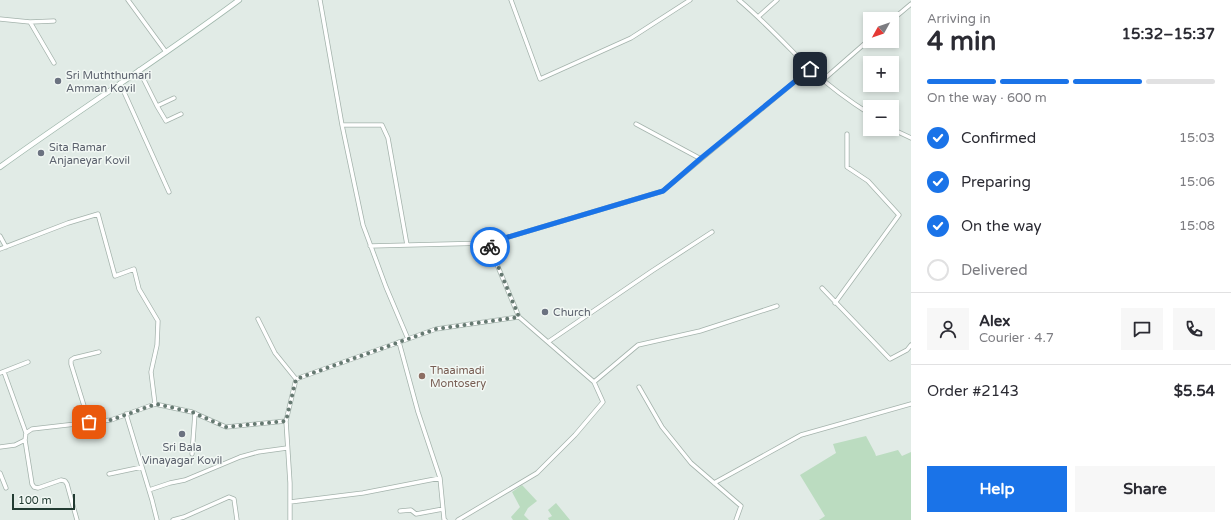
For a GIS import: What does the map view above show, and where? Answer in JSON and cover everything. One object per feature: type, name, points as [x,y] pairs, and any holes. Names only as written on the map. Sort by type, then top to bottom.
[{"type":"street","points":[[128,0],[166,52]]},
{"type":"street","points":[[0,166],[240,0]]},
{"type":"street","points":[[320,0],[342,125],[363,225],[386,287],[408,339]]},
{"type":"street","points":[[512,0],[540,79],[631,38],[690,0]]},
{"type":"street","points":[[739,0],[810,69],[863,109]]},
{"type":"street","points":[[758,17],[777,0]]},
{"type":"street","points":[[899,14],[911,4]]},
{"type":"street","points":[[0,19],[30,22],[54,21]]},
{"type":"street","points":[[30,22],[54,63]]},
{"type":"street","points":[[823,80],[863,45]]},
{"type":"street","points":[[370,246],[488,243],[663,191],[810,69]]},
{"type":"street","points":[[139,70],[166,121],[180,114]]},
{"type":"street","points":[[120,83],[169,192]]},
{"type":"street","points":[[157,106],[174,98]]},
{"type":"street","points":[[342,125],[382,124],[388,138],[407,245]]},
{"type":"street","points":[[636,124],[700,159]]},
{"type":"street","points":[[899,132],[911,138]]},
{"type":"street","points":[[835,303],[900,215],[868,181],[847,167],[847,134]]},
{"type":"street","points":[[0,249],[68,223],[98,214],[115,276],[134,269],[139,289],[158,321],[157,345],[151,372],[156,404]]},
{"type":"street","points":[[548,342],[712,232]]},
{"type":"street","points":[[0,236],[6,247]]},
{"type":"street","points":[[458,520],[537,473],[574,435],[603,402],[594,382],[519,317],[488,243]]},
{"type":"street","points":[[822,288],[890,359],[907,350],[911,346]]},
{"type":"street","points":[[594,382],[638,345],[700,331],[777,306]]},
{"type":"street","points":[[296,379],[436,329],[519,317]]},
{"type":"street","points":[[258,319],[275,353],[296,379]]},
{"type":"street","points":[[399,342],[418,412],[440,478],[445,520]]},
{"type":"street","points":[[89,422],[71,360],[99,352]]},
{"type":"street","points":[[28,362],[2,372],[26,433],[25,440],[32,484],[34,487],[38,488],[61,480],[65,481],[77,520]]},
{"type":"street","points":[[290,520],[286,421],[296,379]]},
{"type":"street","points":[[639,387],[662,427],[690,463],[741,506],[736,520]]},
{"type":"street","points":[[26,433],[32,429],[111,420],[156,404],[195,413],[226,427],[286,421]]},
{"type":"street","points":[[714,483],[801,435],[911,404]]},
{"type":"street","points":[[192,454],[195,413]]},
{"type":"street","points":[[126,414],[149,490],[156,520]]},
{"type":"street","points":[[0,447],[15,445],[25,440]]},
{"type":"street","points":[[149,490],[185,480],[240,457],[258,452],[287,448]]},
{"type":"street","points":[[109,474],[142,467]]},
{"type":"street","points":[[0,473],[6,488]]},
{"type":"street","points":[[290,502],[363,493],[440,478]]},
{"type":"street","points":[[173,520],[184,517],[232,497],[234,499],[237,520]]},
{"type":"street","points":[[400,510],[412,510],[416,514],[443,509]]},
{"type":"green space","points":[[866,436],[876,456],[898,450],[902,456],[911,452],[911,520],[819,520],[825,516],[800,475],[836,453],[833,444]]},
{"type":"green space","points":[[522,485],[537,501],[528,508],[524,515],[529,520],[513,520],[511,517],[520,507],[512,492]]},
{"type":"green space","points":[[556,503],[570,520],[549,520],[548,518],[552,516],[548,510]]},
{"type":"way so far","points":[[89,422],[111,420],[156,404],[192,412],[226,427],[286,421],[296,379],[436,329],[519,317],[490,247]]},
{"type":"place","name":"Sri Muththumari Amman Kovil","points":[[58,81]]},
{"type":"place","name":"Sita Ramar Anjaneyar Kovil","points":[[41,153]]},
{"type":"place","name":"Church","points":[[545,312]]},
{"type":"place","name":"Thaaimadi Montosery","points":[[422,376]]},
{"type":"place","name":"Sri Bala Vinayagar Kovil","points":[[182,434]]},
{"type":"route","points":[[490,247],[488,243],[663,191],[810,69]]}]
